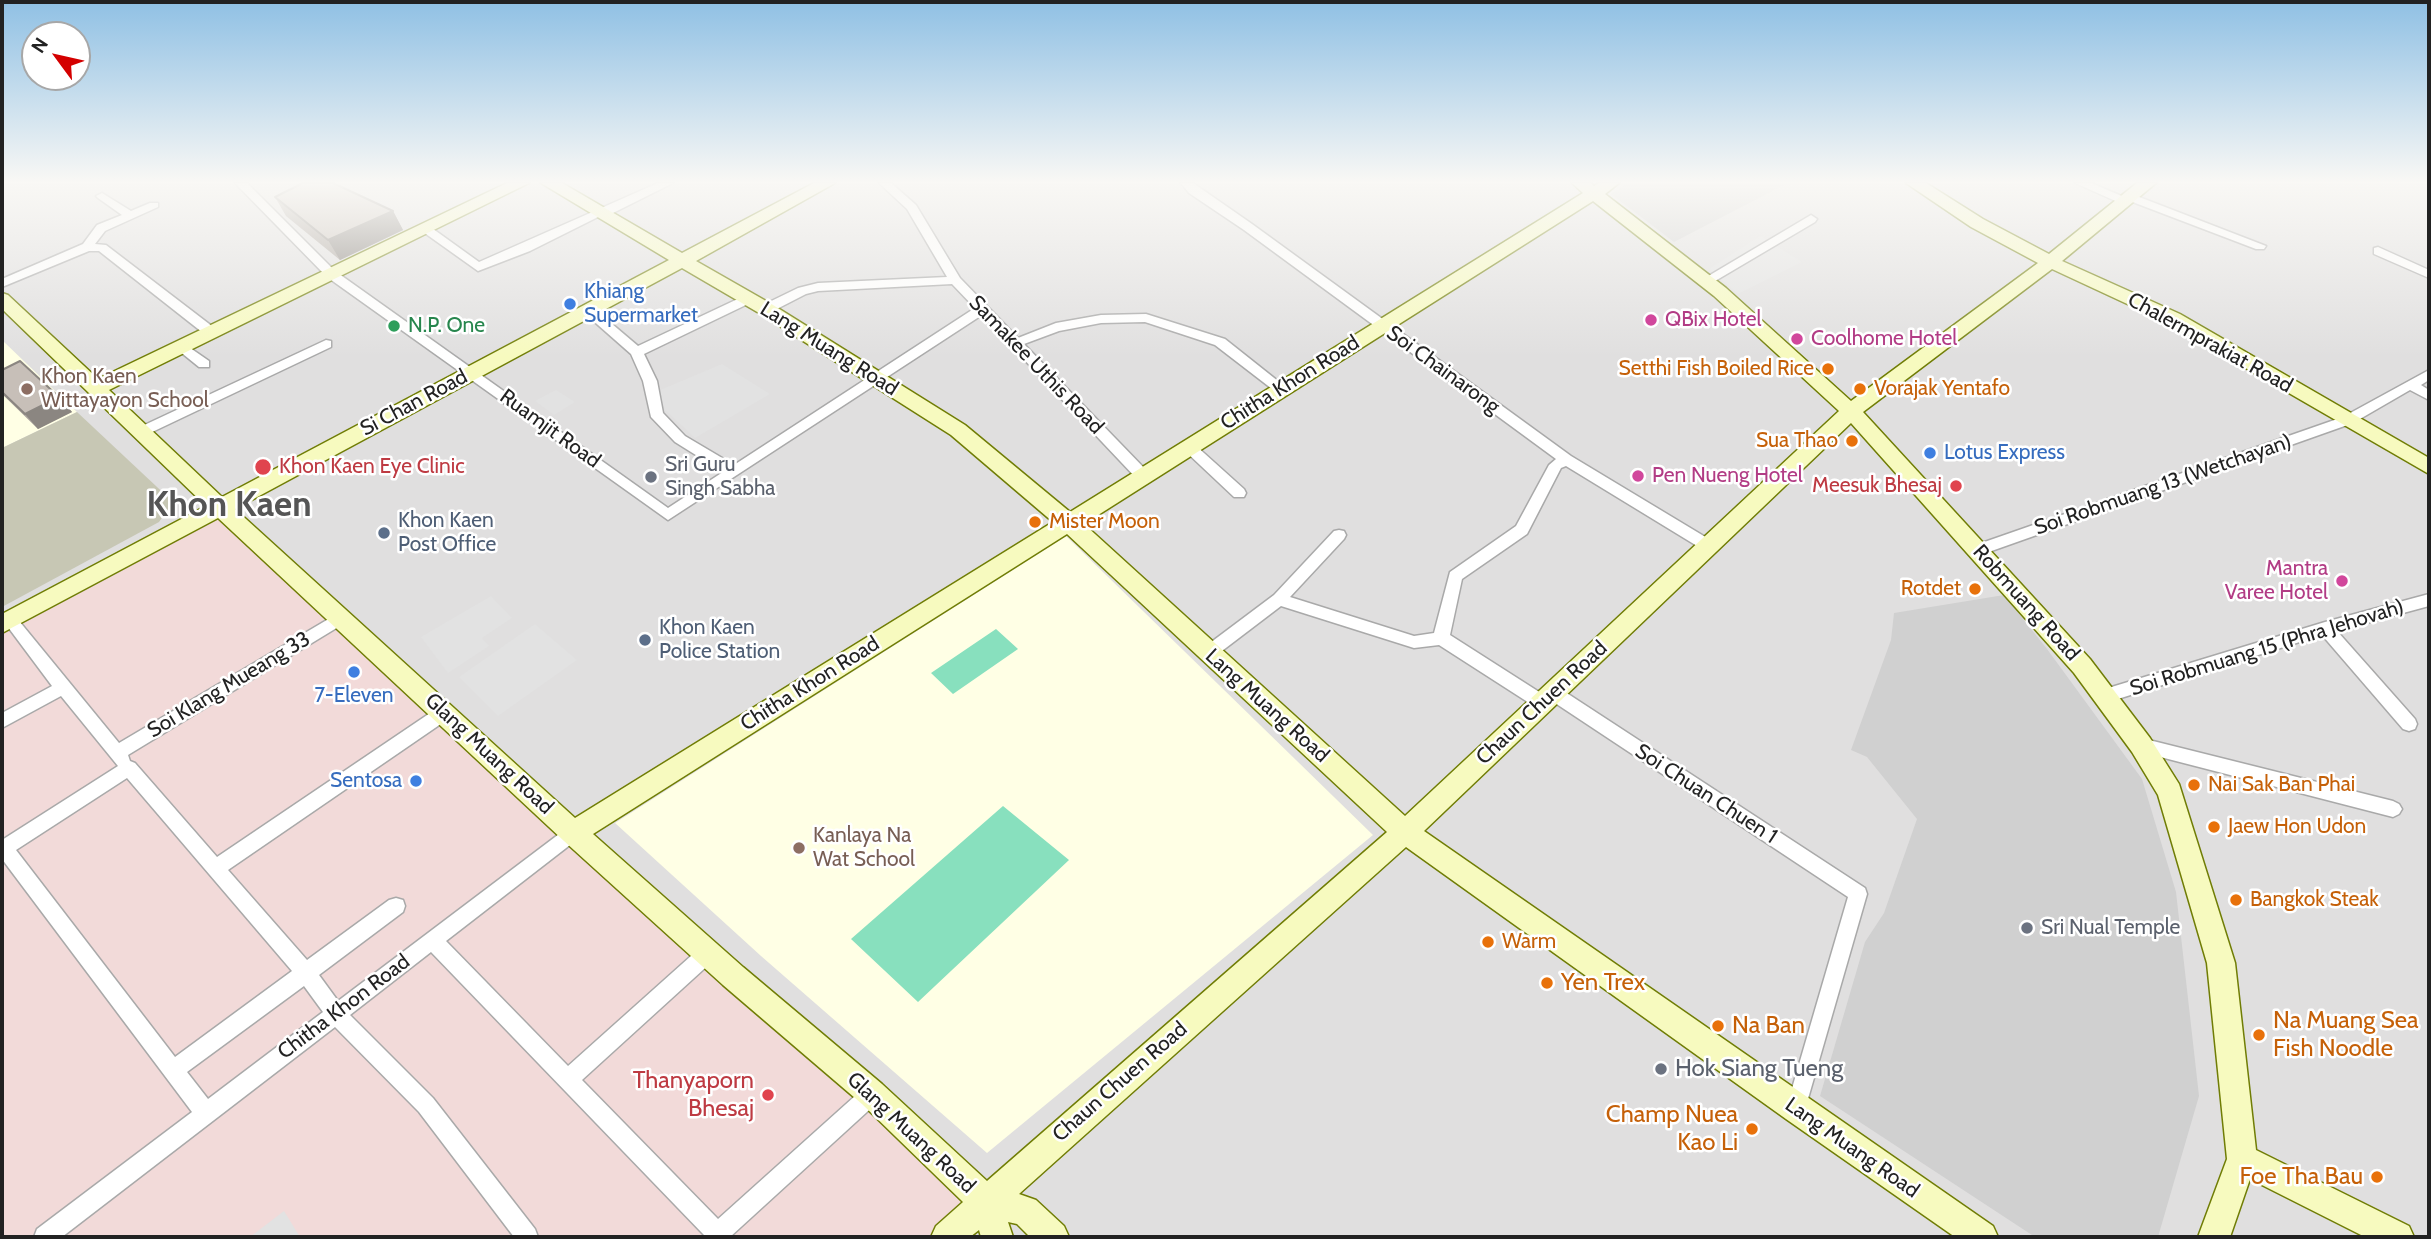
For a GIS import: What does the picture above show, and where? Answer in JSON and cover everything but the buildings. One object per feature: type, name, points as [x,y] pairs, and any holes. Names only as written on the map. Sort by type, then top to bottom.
[{"type":"street","points":[[87,247],[92,241]]},
{"type":"street","name":"Ruamjit Road","points":[[298,241],[331,274],[668,515],[733,471]]},
{"type":"street","points":[[96,388],[400,241]]},
{"type":"street","points":[[441,241],[478,267],[541,241]]},
{"type":"street","name":"Lang Muang Road","points":[[646,241],[757,304],[958,430],[1068,522],[1405,832],[1982,1237]]},
{"type":"street","name":"Si Chan Road","points":[[5,622],[718,241]]},
{"type":"street","name":"Samakee Uthis Road","points":[[932,241],[955,280],[981,310],[1143,476]]},
{"type":"street","name":"Soi Chainarong","points":[[1267,241],[1566,459],[1707,545]]},
{"type":"street","name":"Chitha Khon Road","points":[[46,1237],[573,833],[1381,326],[1512,241]]},
{"type":"street","name":"Robmuang Road","points":[[1659,241],[1852,412],[2062,641],[2141,745],[2170,792],[2221,963],[2242,1159]]},
{"type":"street","points":[[1706,281],[1774,241]]},
{"type":"street","name":"Chalermprakiat Road","points":[[2010,241],[2050,262],[2173,318],[2429,467]]},
{"type":"street","name":"Chaun Chuen Road","points":[[947,1237],[1405,832],[1707,545],[1852,412],[2076,241]]},
{"type":"street","points":[[2247,241],[2260,246]]},
{"type":"street","points":[[2,284],[87,247],[102,248],[212,333]]},
{"type":"street","points":[[2378,251],[2429,274]]},
{"type":"street","points":[[637,352],[757,304],[802,290],[955,280]]},
{"type":"street","name":"Glang Muang Road","points":[[2,299],[220,507],[573,833],[872,1094],[985,1201],[997,1237]]},
{"type":"street","points":[[587,310],[637,352],[650,381],[656,414],[680,439],[733,471],[981,310]]},
{"type":"street","points":[[1016,343],[1056,327],[1101,319],[1146,318],[1220,342],[1281,389]]},
{"type":"street","points":[[143,431],[326,344]]},
{"type":"street","points":[[183,346],[204,364]]},
{"type":"street","name":"Soi Robmuang 13 (Wetchayan)","points":[[1978,550],[2348,420],[2429,374]]},
{"type":"street","points":[[2410,384],[2429,396]]},
{"type":"street","points":[[1189,447],[1238,493]]},
{"type":"street","points":[[1279,599],[1306,610],[1414,642],[1441,638],[1455,576],[1522,530],[1556,465],[1566,459]]},
{"type":"street","points":[[1208,653],[1279,599],[1339,535]]},
{"type":"street","name":"Soi Robmuang 15 (Phra Jehovah)","points":[[2105,696],[2325,628],[2428,605]]},
{"type":"street","name":"Soi Klang Mueang 33","points":[[174,1070],[4,848],[123,760],[342,617]]},
{"type":"street","points":[[5,622],[64,687],[123,760],[306,973],[335,1013],[426,1105],[527,1237]]},
{"type":"street","points":[[2325,628],[2409,724]]},
{"type":"street","name":"Soi Chuan Chuen 1","points":[[1441,638],[1548,698],[1858,894],[1796,1109]]},
{"type":"street","points":[[2,722],[64,687]]},
{"type":"street","points":[[216,868],[445,712]]},
{"type":"street","points":[[2141,745],[2393,809]]},
{"type":"street","points":[[206,1113],[174,1070],[396,906]]},
{"type":"street","points":[[432,940],[715,1235],[872,1094]]},
{"type":"street","points":[[568,1079],[708,953]]},
{"type":"street","points":[[2214,1237],[2242,1159],[2398,1237]]},
{"type":"street","name":"Glang Muang Road","points":[[985,1201],[1025,1211],[1053,1237]]},
{"type":"shaded area","points":[[2,241],[2429,241],[2429,1237],[2,1237]]},
{"type":"shaded area","points":[[1753,241],[1768,241],[1802,262],[1738,294],[1709,269]]},
{"type":"shaded area","name":"Khon Kaen Wittayayon School","points":[[2,340],[77,412],[2,448]]},
{"type":"shaded area","points":[[722,364],[770,394],[695,438],[665,410],[658,391]]},
{"type":"shaded area","points":[[556,390],[575,402],[554,415],[535,401]]},
{"type":"shaded area","points":[[77,412],[173,502],[159,522],[2,607],[2,448]]},
{"type":"shaded area","points":[[220,507],[733,976],[970,1207],[941,1237],[2,1237],[2,624]]},
{"type":"shaded area","name":"Kanlaya Na Wat School","points":[[1066,536],[1373,835],[987,1153],[761,956],[615,823]]},
{"type":"shaded area","name":"Sri Nual Temple","points":[[2004,595],[2142,779],[2176,892],[2199,1096],[2158,1237],[2035,1237],[1820,1096],[1865,942],[1884,913],[1917,819],[1867,757],[1851,750],[1891,640],[1894,613]]},
{"type":"shaded area","points":[[491,596],[512,618],[482,638],[489,646],[448,673],[421,637]]},
{"type":"shaded area","points":[[535,624],[577,660],[498,716],[459,677]]},
{"type":"shaded area","points":[[284,1211],[300,1237],[250,1237]]},
{"type":"green space","points":[[996,629],[1018,649],[953,694],[931,673]]},
{"type":"green space","points":[[1003,806],[1069,860],[918,1002],[851,939]]},
{"type":"place","name":"Khiang Supermarket","points":[[570,304]]},
{"type":"place","name":"QBix Hotel","points":[[1651,320]]},
{"type":"place","name":"N.P. One","points":[[394,326]]},
{"type":"place","name":"Coolhome Hotel","points":[[1797,339]]},
{"type":"place","name":"Setthi Fish Boiled Rice","points":[[1828,369]]},
{"type":"place","name":"Khon Kaen Wittayayon School","points":[[27,389]]},
{"type":"place","name":"Vorajak Yentafo","points":[[1860,389]]},
{"type":"place","name":"Sua Thao","points":[[1852,441]]},
{"type":"place","name":"Lotus Express","points":[[1930,453]]},
{"type":"place","name":"Khon Kaen Eye Clinic","points":[[263,467]]},
{"type":"place","name":"Pen Nueng Hotel","points":[[1638,476]]},
{"type":"place","name":"Sri Guru Singh Sabha","points":[[651,477]]},
{"type":"place","name":"Meesuk Bhesaj","points":[[1956,486]]},
{"type":"place","name":"Mister Moon","points":[[1035,522]]},
{"type":"place","name":"Khon Kaen Post Office","points":[[384,533]]},
{"type":"place","name":"Mantra Varee Hotel","points":[[2342,581]]},
{"type":"place","name":"Rotdet","points":[[1975,589]]},
{"type":"place","name":"Khon Kaen Police Station","points":[[645,640]]},
{"type":"place","name":"7-Eleven","points":[[354,672]]},
{"type":"place","name":"Sentosa","points":[[416,781]]},
{"type":"place","name":"Nai Sak Ban Phai","points":[[2194,785]]},
{"type":"place","name":"Jaew Hon Udon","points":[[2214,827]]},
{"type":"place","name":"Kanlaya Na Wat School","points":[[799,848]]},
{"type":"place","name":"Bangkok Steak","points":[[2236,900]]},
{"type":"place","name":"Sri Nual Temple","points":[[2027,928]]},
{"type":"place","name":"Warm","points":[[1488,942]]},
{"type":"place","name":"Yen Trex","points":[[1547,983]]},
{"type":"place","name":"Na Ban","points":[[1718,1026]]},
{"type":"place","name":"Na Muang Sea Fish Noodle","points":[[2259,1035]]},
{"type":"place","name":"Hok Siang Tueng","points":[[1661,1069]]},
{"type":"place","name":"Thanyaporn Bhesaj","points":[[768,1095]]},
{"type":"place","name":"Champ Nuea Kao Li","points":[[1752,1129]]},
{"type":"place","name":"Foe Tha Bau","points":[[2377,1177]]},
{"type":"district","name":"Khon Kaen","points":[[229,506]]}]
